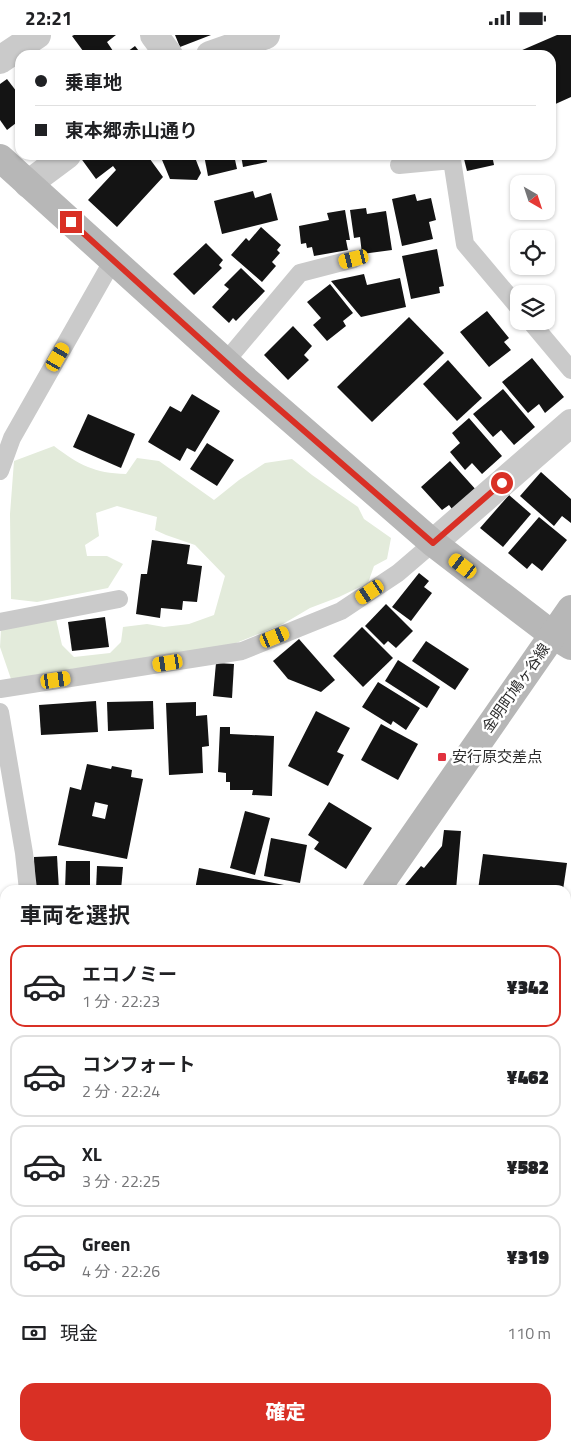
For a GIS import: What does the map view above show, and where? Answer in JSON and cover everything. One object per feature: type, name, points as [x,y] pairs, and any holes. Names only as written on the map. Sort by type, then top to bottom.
[{"type":"street","points":[[0,60],[37,35]]},
{"type":"street","points":[[154,35],[165,50]]},
{"type":"street","points":[[224,50],[266,35]]},
{"type":"street","points":[[0,158],[226,361],[433,543],[562,641]]},
{"type":"street","points":[[28,184],[60,160]]},
{"type":"street","points":[[433,543],[571,423]]},
{"type":"street","name":"金明町鳩ヶ谷線","points":[[380,885],[562,641],[571,609]]},
{"type":"lane","points":[[399,165],[452,160],[465,244],[510,297]]},
{"type":"lane","points":[[226,361],[300,273],[354,259]]},
{"type":"lane","points":[[0,471],[12,438],[113,260]]},
{"type":"lane","points":[[538,330],[571,370]]},
{"type":"lane","points":[[0,689],[242,651],[341,611],[398,573],[433,543]]},
{"type":"lane","points":[[0,622],[119,599]]},
{"type":"lane","points":[[0,712],[24,853],[27,885]]},
{"type":"green space","points":[[54,446],[79,463],[105,472],[126,474],[137,458],[159,461],[214,500],[239,480],[265,463],[292,459],[358,507],[364,519],[391,538],[387,559],[374,566],[368,583],[310,608],[283,624],[231,645],[11,679],[0,647],[1,629],[56,619],[62,645],[74,657],[110,653],[121,642],[123,627],[147,624],[164,627],[189,624],[214,615],[225,576],[195,545],[155,530],[157,517],[117,506],[96,513],[99,536],[85,545],[87,556],[107,556],[123,564],[108,588],[37,602],[11,599],[10,514],[14,461]]},
{"type":"building","points":[[116,35],[107,42],[112,50],[82,50],[72,36]]},
{"type":"building","points":[[175,35],[211,35],[180,47]]},
{"type":"building","points":[[557,35],[571,35],[571,97],[556,104],[556,50],[522,50]]},
{"type":"building","points":[[135,46],[138,50],[130,50]]},
{"type":"building","points":[[7,79],[15,89],[15,124],[7,130],[0,120],[0,84]]},
{"type":"building","points":[[82,160],[151,160],[163,177],[117,227],[88,200],[116,170],[113,166],[96,179]]},
{"type":"building","points":[[162,160],[196,160],[201,173],[197,180],[170,179]]},
{"type":"building","points":[[205,160],[235,160],[237,169],[208,176]]},
{"type":"building","points":[[242,160],[267,160],[267,162],[243,167]]},
{"type":"building","points":[[464,160],[493,160],[494,165],[467,171]]},
{"type":"building","points":[[253,191],[255,198],[271,193],[278,220],[222,234],[214,201]]},
{"type":"building","points":[[415,194],[417,201],[431,198],[436,220],[429,222],[433,239],[402,246],[392,199]]},
{"type":"building","points":[[366,208],[367,214],[386,211],[392,250],[362,254],[360,237],[354,238],[350,210]]},
{"type":"building","points":[[345,210],[350,240],[346,240],[348,250],[314,256],[312,247],[307,248],[306,243],[301,244],[299,226],[329,220],[327,213]]},
{"type":"building","points":[[261,227],[281,245],[277,250],[280,253],[272,262],[276,266],[262,282],[231,255],[246,238],[249,241]]},
{"type":"building","points":[[206,243],[223,260],[219,265],[222,268],[194,295],[173,274]]},
{"type":"building","points":[[437,249],[444,286],[439,287],[440,293],[411,299],[402,256]]},
{"type":"building","points":[[241,268],[265,291],[236,321],[233,318],[229,323],[212,307],[229,289],[224,285]]},
{"type":"building","points":[[364,274],[367,285],[400,278],[406,307],[361,317],[331,281]]},
{"type":"building","points":[[330,284],[353,313],[343,321],[346,326],[327,341],[313,325],[321,318],[307,302]]},
{"type":"building","points":[[487,311],[509,338],[504,342],[511,350],[489,367],[460,332]]},
{"type":"building","points":[[409,317],[444,353],[372,422],[337,387]]},
{"type":"building","points":[[293,326],[312,346],[304,355],[309,360],[288,380],[264,355]]},
{"type":"building","points":[[532,358],[564,397],[545,413],[539,404],[528,413],[502,382]]},
{"type":"building","points":[[448,360],[482,398],[457,421],[423,384]]},
{"type":"building","points":[[503,389],[535,427],[514,445],[501,430],[493,437],[473,414]]},
{"type":"building","points":[[192,394],[220,411],[195,452],[187,448],[180,461],[148,442],[170,406],[181,412]]},
{"type":"building","points":[[88,414],[135,434],[121,468],[73,447]]},
{"type":"building","points":[[469,418],[502,456],[482,474],[472,463],[465,470],[450,452],[460,443],[452,433]]},
{"type":"building","points":[[207,443],[234,460],[217,486],[190,469]]},
{"type":"building","points":[[450,461],[478,492],[455,513],[449,505],[442,510],[421,487]]},
{"type":"building","points":[[541,472],[571,499],[571,523],[562,516],[554,526],[520,496]]},
{"type":"building","points":[[509,495],[531,514],[503,547],[480,528]]},
{"type":"building","points":[[539,517],[567,540],[542,571],[532,563],[527,569],[508,553]]},
{"type":"building","points":[[152,540],[190,545],[187,564],[202,566],[197,602],[183,601],[182,610],[161,608],[160,618],[136,614],[141,574],[147,574]]},
{"type":"building","points":[[419,573],[429,581],[424,587],[432,593],[411,621],[392,607]]},
{"type":"building","points":[[386,604],[413,631],[396,648],[388,641],[384,645],[365,626]]},
{"type":"building","points":[[105,617],[109,647],[72,651],[68,622]]},
{"type":"building","points":[[362,627],[393,658],[363,687],[333,656]]},
{"type":"building","points":[[299,639],[335,680],[321,692],[288,679],[273,661]]},
{"type":"building","points":[[426,641],[469,669],[455,690],[412,661]]},
{"type":"building","points":[[398,660],[440,687],[427,708],[385,681]]},
{"type":"building","points":[[216,663],[234,664],[232,698],[213,696]]},
{"type":"building","points":[[378,682],[420,708],[406,730],[393,721],[391,725],[362,707]]},
{"type":"building","points":[[96,701],[98,732],[41,735],[39,705]]},
{"type":"building","points":[[153,701],[154,729],[108,731],[107,702]]},
{"type":"building","points":[[196,702],[196,716],[207,715],[209,746],[202,747],[203,773],[169,775],[166,703]]},
{"type":"building","points":[[316,711],[350,728],[337,752],[344,755],[328,786],[288,766]]},
{"type":"building","points":[[381,724],[418,744],[398,780],[361,760]]},
{"type":"building","points":[[220,727],[230,727],[230,734],[274,736],[272,796],[252,795],[253,790],[230,790],[230,782],[226,782],[226,773],[218,772]]},
{"type":"building","points":[[87,764],[111,769],[112,766],[132,770],[131,777],[143,779],[127,859],[58,845],[70,787],[81,790]],"holes":[[[95,802],[108,805],[105,819],[92,816]]]},
{"type":"building","points":[[329,802],[372,828],[346,869],[314,849],[319,842],[308,835]]},
{"type":"building","points":[[245,811],[270,818],[255,875],[230,868]]},
{"type":"building","points":[[444,830],[461,831],[456,885],[405,885],[421,866],[424,868],[442,846]]},
{"type":"building","points":[[271,838],[307,845],[300,883],[264,876]]},
{"type":"building","points":[[483,854],[567,863],[564,885],[479,885]]},
{"type":"building","points":[[57,856],[59,885],[35,885],[34,857]]},
{"type":"building","points":[[66,861],[90,861],[90,885],[65,885]]},
{"type":"building","points":[[97,866],[123,867],[121,885],[96,885]]},
{"type":"building","points":[[199,868],[284,885],[196,885]]},
{"type":"place","name":"安行原交差点","points":[[442,757]]},
{"type":"route","points":[[71,222],[240,375],[433,543],[502,483]]}]
